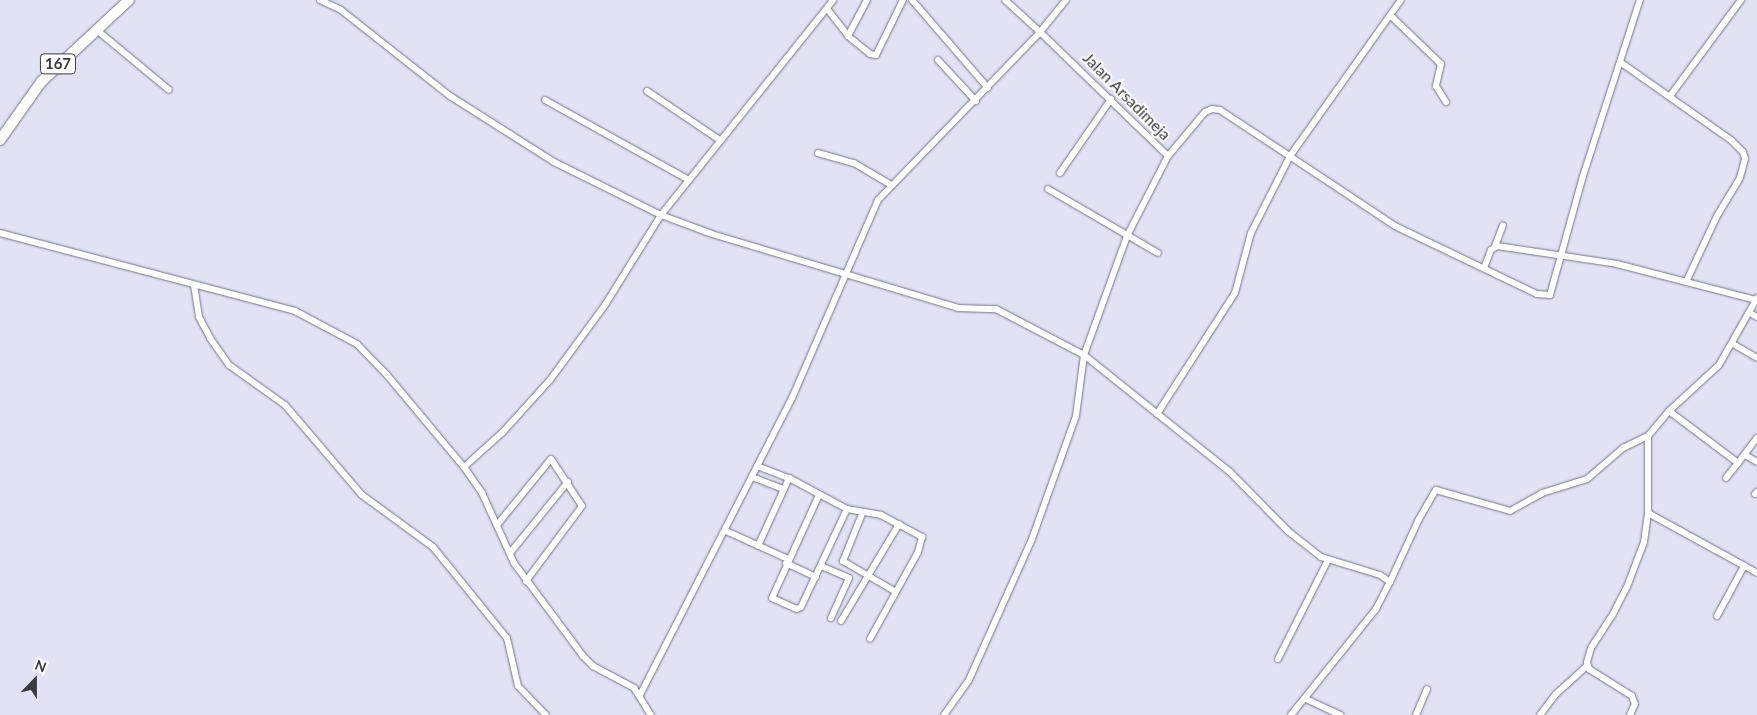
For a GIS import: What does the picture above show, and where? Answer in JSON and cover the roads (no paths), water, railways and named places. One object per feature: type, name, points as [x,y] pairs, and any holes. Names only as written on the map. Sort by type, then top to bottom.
[{"type":"main road","name":"167","points":[[0,140],[4,126],[41,82],[98,31],[129,0]]},
{"type":"street","points":[[320,0],[341,10],[450,96],[554,162],[661,215],[712,234],[958,308],[996,309],[1084,355],[1230,472],[1288,531],[1328,560],[1380,575],[1390,582]]},
{"type":"street","points":[[464,467],[502,432],[550,380],[605,304],[661,215],[828,10],[833,0]]},
{"type":"street","points":[[848,36],[867,0]]},
{"type":"street","points":[[828,10],[848,36],[870,54],[876,55],[903,0]]},
{"type":"street","points":[[912,0],[988,88]]},
{"type":"street","name":"Jalan Arsadimeja","points":[[1005,0],[1168,156],[1205,112],[1212,109],[1220,110],[1290,156]]},
{"type":"street","points":[[640,695],[726,531],[792,398],[874,206],[891,185],[976,101],[1040,32],[1066,0]]},
{"type":"street","points":[[1157,414],[1235,294],[1251,232],[1290,156],[1401,0]]},
{"type":"street","points":[[1290,156],[1366,210],[1484,268],[1547,296],[1553,289],[1560,254],[1640,0]]},
{"type":"street","points":[[1670,96],[1741,0]]},
{"type":"street","points":[[1390,15],[1441,64],[1436,86],[1446,102]]},
{"type":"street","points":[[98,31],[169,90]]},
{"type":"street","points":[[938,60],[976,101]]},
{"type":"street","points":[[1620,62],[1731,140],[1743,152],[1745,159],[1740,178],[1717,216],[1687,280]]},
{"type":"street","points":[[647,91],[721,141]]},
{"type":"street","points":[[1060,173],[1110,99]]},
{"type":"street","points":[[545,100],[689,180]]},
{"type":"street","points":[[818,153],[854,163],[891,185]]},
{"type":"street","points":[[944,715],[969,680],[1039,521],[1076,416],[1084,355],[1127,236],[1168,156]]},
{"type":"street","points":[[1048,189],[1158,253]]},
{"type":"street","points":[[1484,268],[1503,225]]},
{"type":"street","points":[[0,233],[295,310],[357,344],[387,375],[464,467],[482,493],[510,553],[526,581],[583,656],[593,666],[634,688],[651,715]]},
{"type":"street","points":[[1291,715],[1306,699],[1376,609],[1419,519],[1436,490],[1510,511],[1542,493],[1587,479],[1623,448],[1648,436],[1669,411],[1706,381],[1733,344],[1757,299],[1687,280],[1668,279],[1617,264],[1560,254],[1495,246]]},
{"type":"street","points":[[194,285],[199,316],[210,338],[229,365],[285,406],[362,495],[433,547],[507,638],[518,686],[546,715]]},
{"type":"street","points":[[1750,313],[1757,317]]},
{"type":"street","points":[[1733,344],[1757,358]]},
{"type":"street","points":[[1669,411],[1738,463]]},
{"type":"street","points":[[1540,715],[1556,694],[1588,666],[1590,648],[1612,616],[1637,561],[1648,513],[1648,436]]},
{"type":"street","points":[[1726,478],[1757,438]]},
{"type":"street","points":[[1744,454],[1757,462]]},
{"type":"street","points":[[497,525],[551,459],[568,482],[582,506],[526,581]]},
{"type":"street","points":[[757,466],[789,478],[847,509],[862,514],[876,513],[899,524],[922,539],[870,639]]},
{"type":"street","points":[[752,477],[784,489]]},
{"type":"street","points":[[758,546],[789,478]]},
{"type":"street","points":[[510,553],[568,482]]},
{"type":"street","points":[[820,495],[787,561],[772,598],[798,609],[816,577],[847,509]]},
{"type":"street","points":[[1648,513],[1757,573]]},
{"type":"street","points":[[862,514],[842,558],[844,564],[896,592]]},
{"type":"street","points":[[841,621],[899,524]]},
{"type":"street","points":[[726,531],[816,577]]},
{"type":"street","points":[[1278,659],[1328,560]]},
{"type":"street","points":[[821,566],[849,578],[831,618]]},
{"type":"street","points":[[1717,616],[1744,566]]},
{"type":"street","points":[[1588,666],[1632,696],[1635,704],[1630,715]]},
{"type":"street","points":[[1416,715],[1427,689]]},
{"type":"street","points":[[1306,699],[1341,715]]}]
